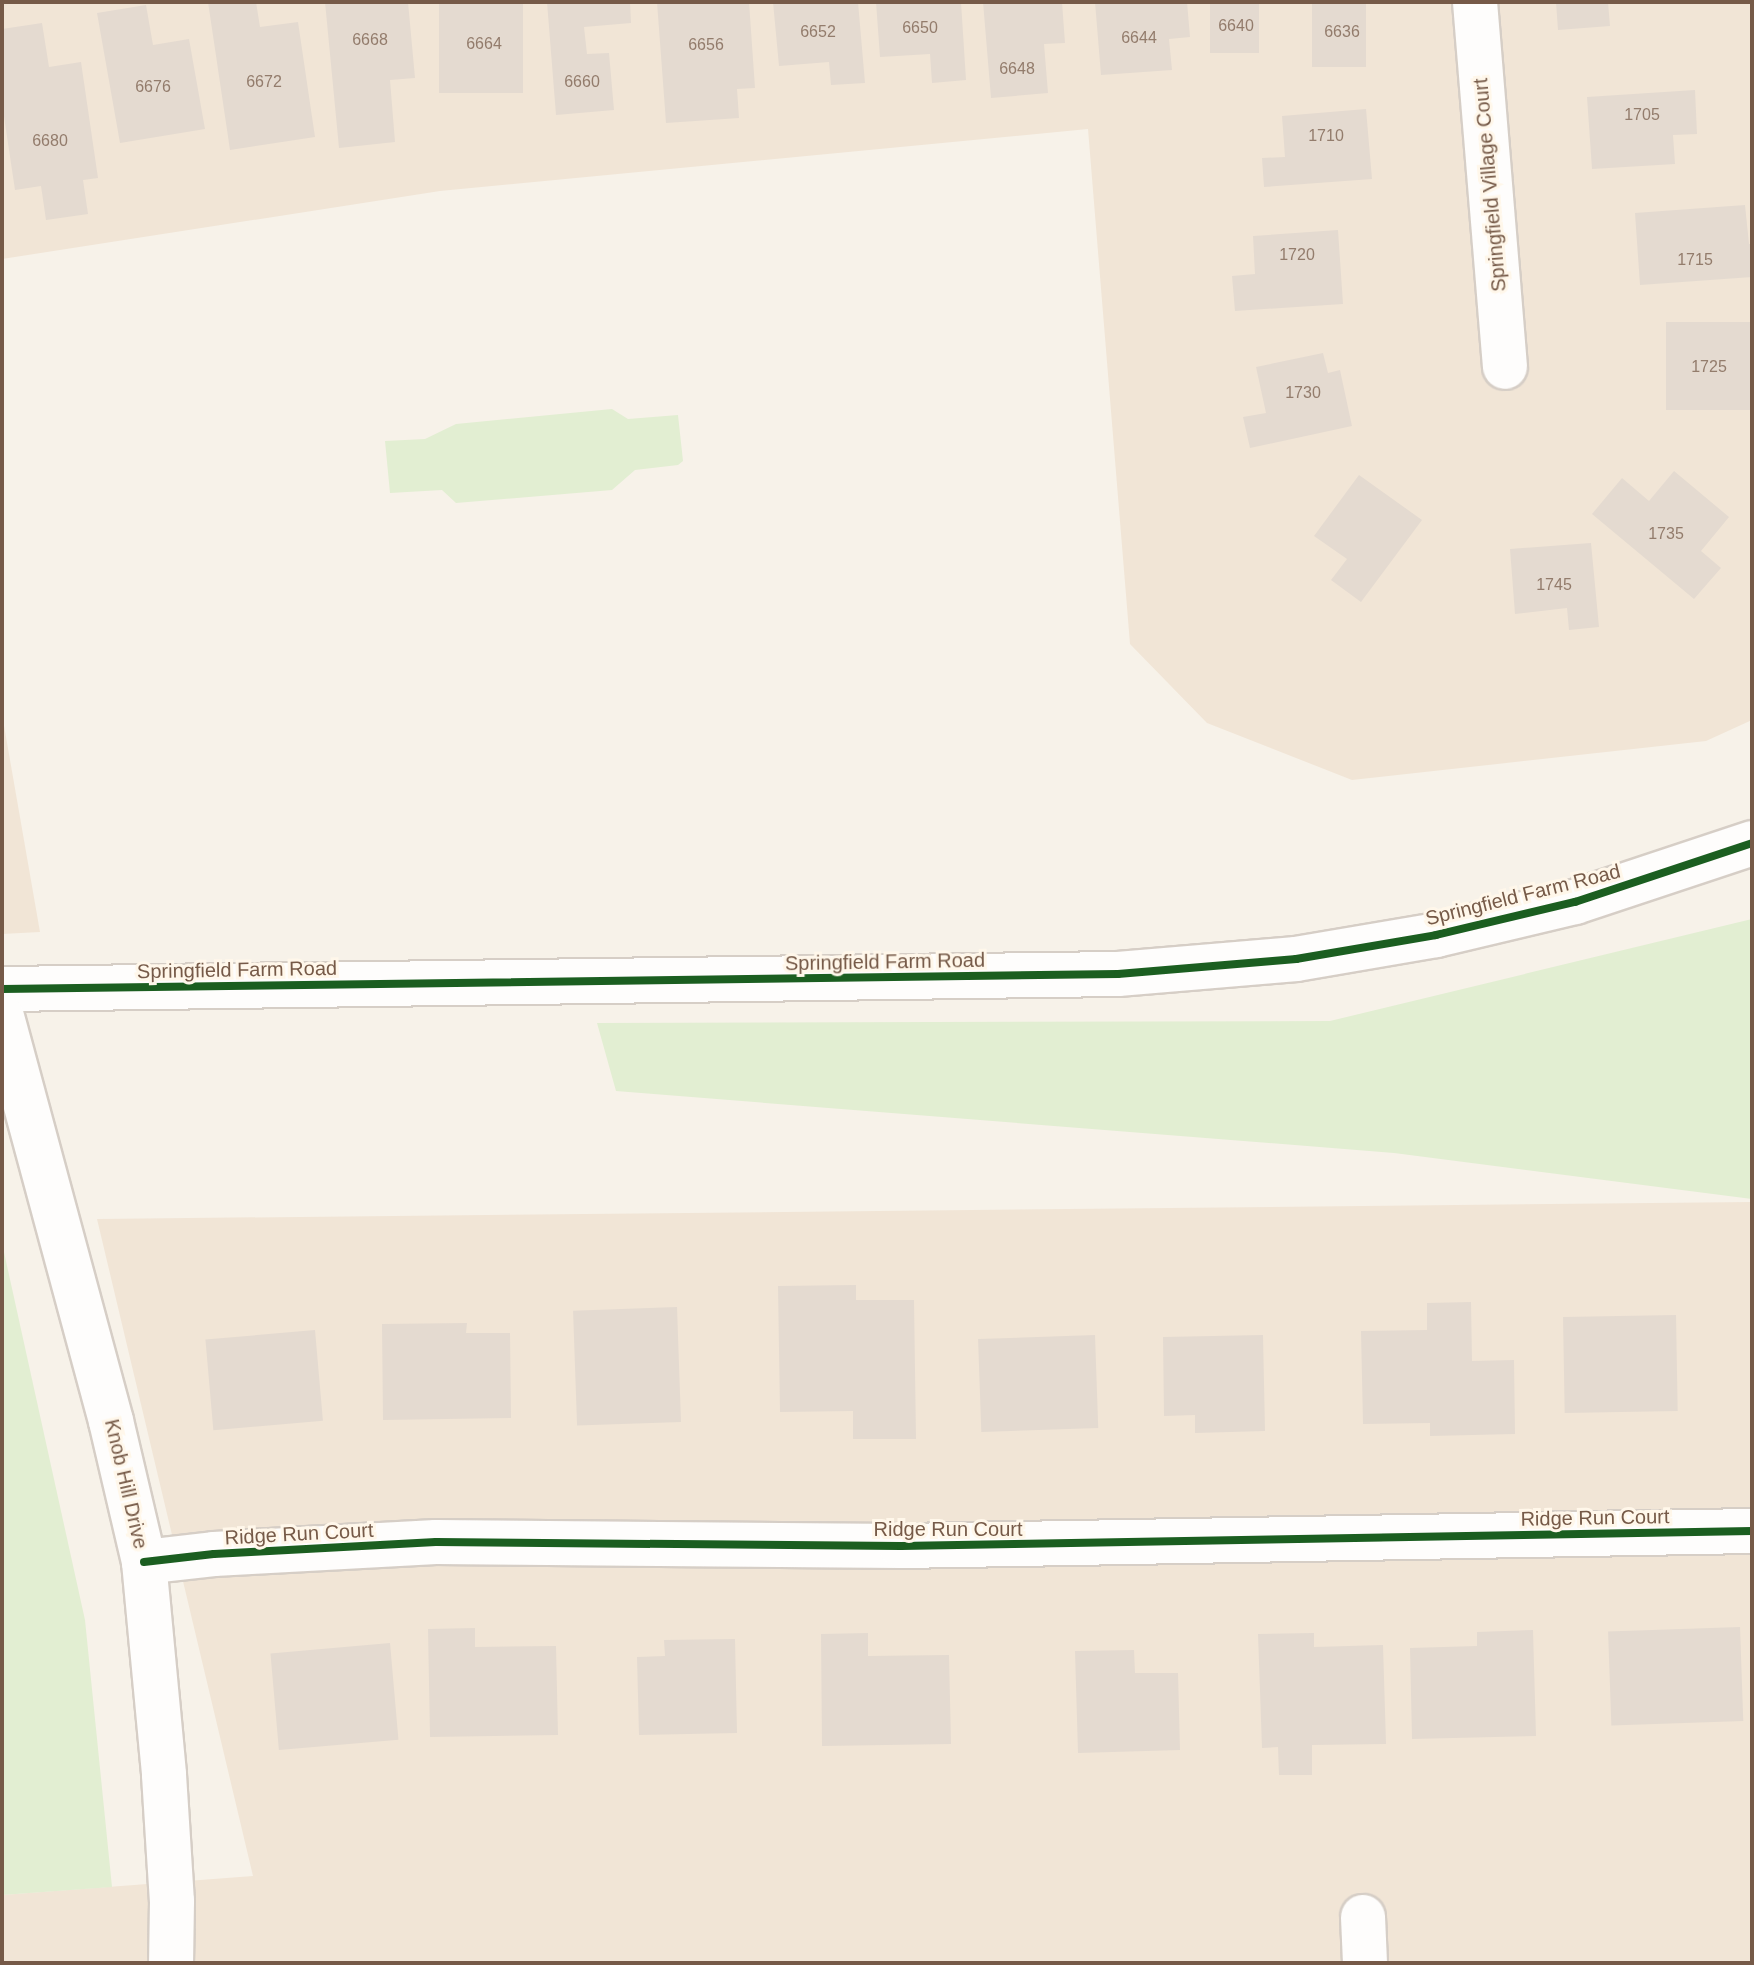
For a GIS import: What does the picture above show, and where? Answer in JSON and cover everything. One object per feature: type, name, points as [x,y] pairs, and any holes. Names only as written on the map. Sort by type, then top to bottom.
[{"type":"street","name":"Springfield Village Court","points":[[1475,2],[1505,367]]},
{"type":"street","name":"Springfield Farm Road","points":[[2,989],[1118,974],[1296,959],[1436,935],[1575,902],[1752,843]]},
{"type":"street","name":"Knob Hill Drive","points":[[2,1017],[111,1421],[144,1562],[164,1775],[172,1901],[171,1963]]},
{"type":"street","name":"Ridge Run Court","points":[[144,1562],[214,1554],[436,1542],[901,1546],[1752,1531]]},
{"type":"street","points":[[1363,1917],[1365,1963]]},
{"type":"shaded area","points":[[2,2],[1752,2],[1752,720],[1706,741],[1352,780],[1207,723],[1130,644],[1088,129],[440,191],[2,259]]},
{"type":"shaded area","points":[[2,714],[40,932],[2,934]]},
{"type":"shaded area","points":[[1752,1202],[1752,1963],[2,1963],[2,1895],[253,1876],[97,1219]]},
{"type":"green space","points":[[612,409],[628,419],[678,415],[683,461],[678,465],[635,470],[612,490],[456,503],[442,490],[390,493],[385,441],[425,439],[456,424]]},
{"type":"green space","points":[[1752,919],[1752,1199],[1394,1153],[616,1091],[597,1023],[1330,1021]]},
{"type":"green space","points":[[2,1243],[85,1620],[112,1887],[2,1895]]},
{"type":"building","points":[[208,2],[256,2],[260,27],[298,22],[315,137],[230,150]]},
{"type":"building","points":[[325,2],[408,2],[415,78],[390,80],[395,142],[339,148]]},
{"type":"building","points":[[439,2],[523,2],[523,93],[439,93]]},
{"type":"building","points":[[547,2],[630,2],[631,23],[584,27],[587,54],[609,53],[614,110],[556,115]]},
{"type":"building","points":[[657,2],[749,2],[755,88],[737,89],[739,118],[666,123]]},
{"type":"building","points":[[773,2],[858,2],[865,83],[831,85],[829,62],[779,66]]},
{"type":"building","points":[[876,2],[961,2],[966,80],[932,83],[930,54],[880,57]]},
{"type":"building","points":[[983,2],[1062,2],[1065,43],[1044,44],[1048,93],[991,98]]},
{"type":"building","points":[[1095,2],[1187,2],[1190,37],[1169,39],[1172,70],[1101,75]]},
{"type":"building","points":[[1210,2],[1259,2],[1259,53],[1210,53]]},
{"type":"building","points":[[1312,2],[1366,2],[1366,67],[1312,67]]},
{"type":"building","points":[[1556,2],[1608,2],[1610,26],[1558,30]]},
{"type":"building","points":[[146,5],[153,45],[189,39],[205,129],[120,143],[97,13]]},
{"type":"building","points":[[42,23],[49,67],[81,62],[98,178],[83,180],[88,214],[46,220],[41,186],[15,190],[2,103],[2,29]]},
{"type":"building","points":[[1695,90],[1697,134],[1673,135],[1675,164],[1592,169],[1587,97]]},
{"type":"building","points":[[1366,109],[1372,179],[1264,187],[1262,158],[1285,157],[1282,116]]},
{"type":"building","points":[[1745,205],[1749,244],[1752,244],[1752,277],[1640,285],[1635,213]]},
{"type":"building","points":[[1338,230],[1343,304],[1235,311],[1232,276],[1255,274],[1253,236]]},
{"type":"building","points":[[1666,322],[1752,322],[1752,410],[1666,410]]},
{"type":"building","points":[[1323,353],[1328,373],[1340,370],[1352,426],[1250,448],[1243,417],[1266,413],[1256,367]]},
{"type":"building","points":[[1674,471],[1729,517],[1701,551],[1721,568],[1694,599],[1592,514],[1622,478],[1649,501]]},
{"type":"building","points":[[1359,475],[1422,520],[1361,602],[1331,580],[1347,559],[1314,536]]},
{"type":"building","points":[[1591,543],[1599,627],[1569,630],[1567,608],[1515,614],[1510,549]]},
{"type":"building","points":[[856,1285],[856,1300],[914,1300],[916,1439],[853,1439],[853,1411],[780,1412],[778,1286]]},
{"type":"building","points":[[1471,1302],[1472,1361],[1514,1360],[1515,1434],[1430,1436],[1430,1423],[1363,1424],[1361,1331],[1427,1330],[1427,1303]]},
{"type":"building","points":[[677,1307],[681,1422],[577,1426],[573,1311]]},
{"type":"building","points":[[1676,1315],[1678,1411],[1565,1413],[1563,1317]]},
{"type":"building","points":[[467,1323],[466,1333],[510,1333],[511,1418],[383,1420],[382,1324]]},
{"type":"building","points":[[315,1330],[323,1421],[213,1430],[205,1340]]},
{"type":"building","points":[[1095,1335],[1098,1428],[981,1432],[978,1339]]},
{"type":"building","points":[[1263,1335],[1265,1431],[1195,1433],[1195,1415],[1164,1416],[1163,1337]]},
{"type":"building","points":[[1740,1627],[1743,1721],[1611,1726],[1608,1632]]},
{"type":"building","points":[[475,1628],[475,1647],[556,1646],[558,1735],[430,1737],[428,1629]]},
{"type":"building","points":[[1533,1630],[1536,1736],[1412,1739],[1410,1648],[1477,1646],[1477,1632]]},
{"type":"building","points":[[868,1633],[868,1656],[949,1655],[951,1744],[822,1746],[821,1634]]},
{"type":"building","points":[[1314,1633],[1314,1647],[1383,1645],[1386,1744],[1312,1745],[1312,1775],[1279,1775],[1278,1747],[1262,1748],[1258,1634]]},
{"type":"building","points":[[735,1639],[737,1733],[639,1735],[637,1657],[665,1656],[664,1640]]},
{"type":"building","points":[[390,1643],[398,1740],[279,1750],[270,1653]]},
{"type":"building","points":[[1134,1650],[1135,1673],[1178,1673],[1180,1750],[1078,1753],[1075,1651]]},
{"type":"cycle path","points":[[2,989],[1118,974],[1296,959],[1436,935],[1575,902],[1752,843]]},
{"type":"cycle path","points":[[144,1562],[214,1554],[436,1542],[901,1546],[1752,1531]]}]
